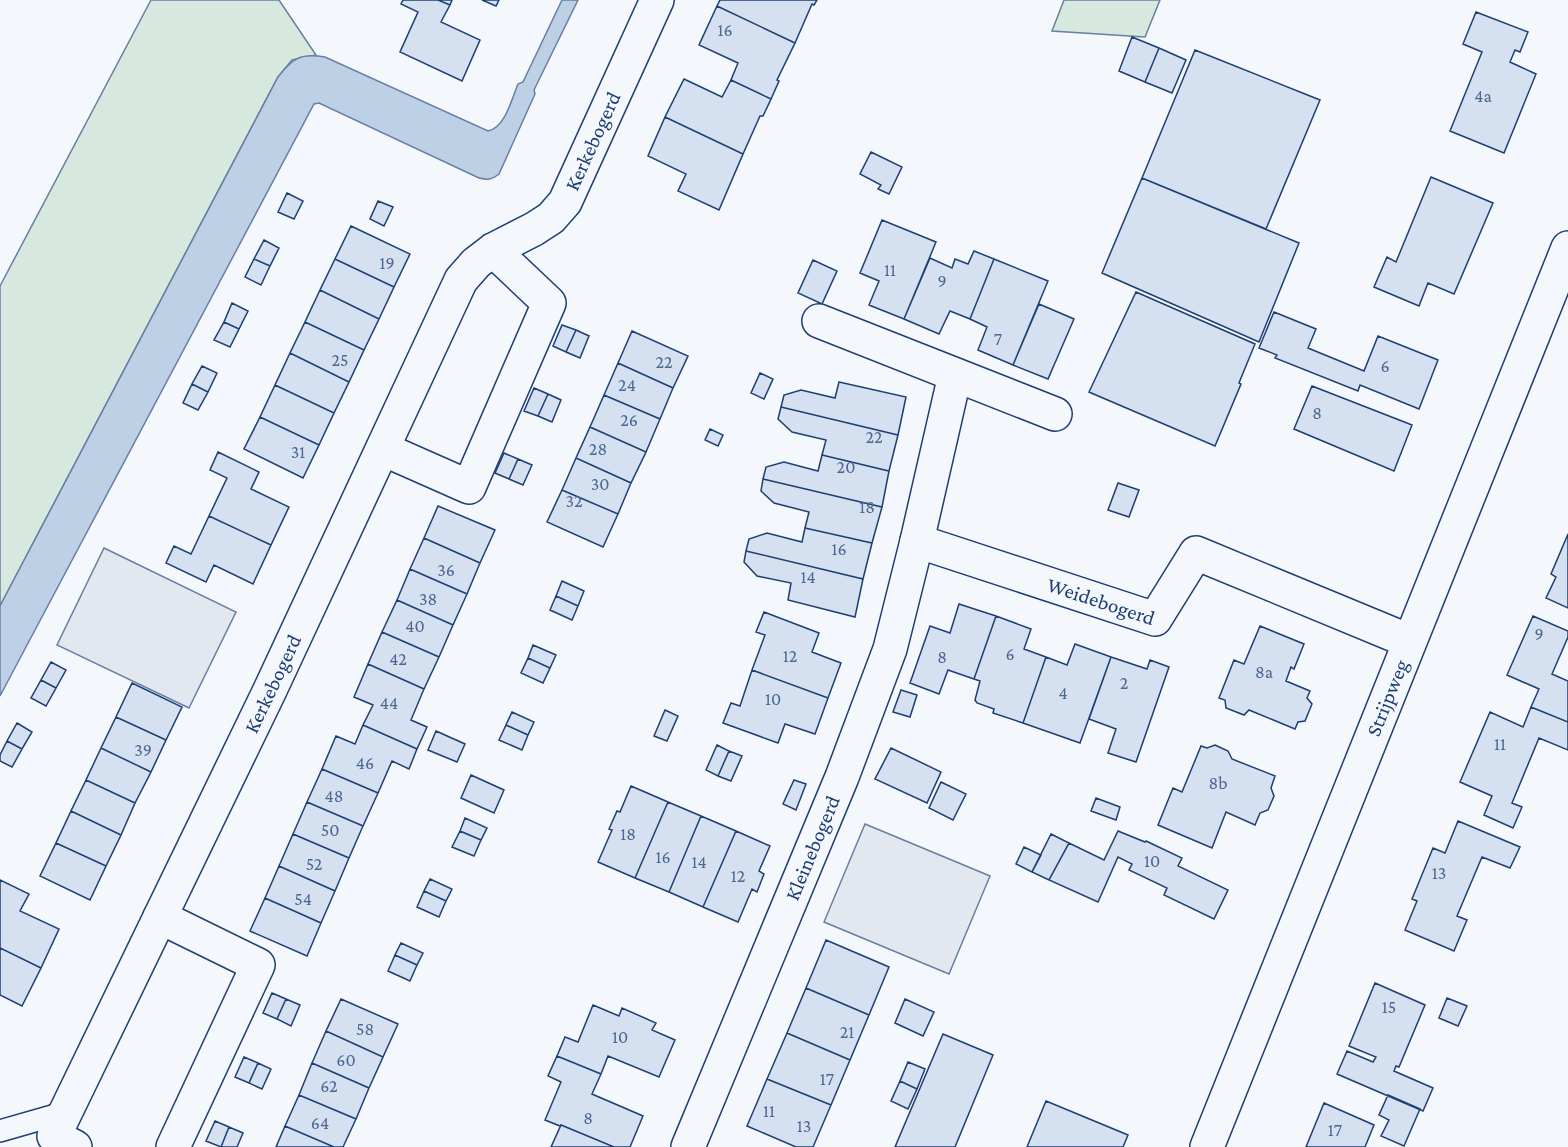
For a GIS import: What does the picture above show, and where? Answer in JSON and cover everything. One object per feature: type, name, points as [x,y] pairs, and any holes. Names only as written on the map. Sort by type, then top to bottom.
[{"type":"street","name":"Kerkebogerd","points":[[75,1147],[54,1136],[383,449],[461,280],[476,263],[493,250],[534,230],[551,218],[565,202],[657,0]]},
{"type":"street","name":"Strijpweg","points":[[1207,1147],[1568,248]]},
{"type":"street","points":[[383,449],[469,487],[549,303],[493,250]]},
{"type":"street","points":[[819,321],[1055,414]]},
{"type":"street","points":[[917,541],[955,375]]},
{"type":"street","name":"Weidebogerd","points":[[917,541],[1155,619],[1196,553],[1410,641]]},
{"type":"street","name":"Kleinebogerd","points":[[688,1147],[828,810],[890,649],[917,541]]},
{"type":"street","points":[[160,917],[258,965],[173,1147]]},
{"type":"lane","points":[[0,1131],[66,1112]]},
{"type":"shaded area","points":[[151,0],[279,0],[316,55],[292,60],[278,77],[0,606],[0,286]]},
{"type":"shaded area","points":[[1064,0],[1160,0],[1145,37],[1052,31]]},
{"type":"shaded area","points":[[104,548],[236,612],[189,708],[57,645]]},
{"type":"shaded area","points":[[865,824],[990,876],[949,974],[824,922]]},
{"type":"water","points":[[562,0],[578,0],[534,90],[535,94],[499,174],[492,178],[479,178],[319,103],[314,104],[0,696],[0,606],[278,77],[288,65],[298,58],[325,57],[488,131],[494,129],[503,119],[518,84],[523,82]]},
{"type":"building","points":[[403,0],[438,0],[450,5],[441,22],[480,40],[462,81],[400,52],[418,12],[401,4]]},
{"type":"building","points":[[438,0],[452,0],[450,5]]},
{"type":"building","points":[[482,0],[499,0],[496,6]]},
{"type":"building","points":[[720,0],[817,0],[814,5],[812,4],[795,43],[717,6]]},
{"type":"building","points":[[717,6],[795,43],[777,80],[779,81],[771,99],[731,80],[738,63],[699,45]]},
{"type":"building","points":[[1476,12],[1528,32],[1520,52],[1515,50],[1510,62],[1536,74],[1504,153],[1450,131],[1482,52],[1463,44]]},
{"type":"building","points":[[1132,37],[1159,48],[1145,82],[1119,71]]},
{"type":"building","points":[[1159,48],[1186,60],[1172,93],[1145,82]]},
{"type":"building","points":[[1195,50],[1320,100],[1266,229],[1142,178]]},
{"type":"building","points":[[684,79],[722,97],[731,80],[771,99],[763,116],[760,116],[743,154],[665,117]]},
{"type":"building","points":[[665,117],[743,154],[719,210],[678,191],[686,174],[648,156]]},
{"type":"building","points":[[871,152],[902,167],[889,194],[878,189],[881,185],[860,174]]},
{"type":"building","points":[[1431,177],[1493,203],[1454,294],[1428,283],[1419,306],[1374,287],[1387,257],[1396,262]]},
{"type":"building","points":[[1142,178],[1299,243],[1259,342],[1102,273]]},
{"type":"building","points":[[287,193],[303,201],[294,219],[278,212]]},
{"type":"building","points":[[378,201],[393,207],[384,226],[370,219]]},
{"type":"building","points":[[882,220],[936,242],[904,319],[869,305],[879,281],[860,273]]},
{"type":"building","points":[[351,226],[410,254],[394,287],[335,259]]},
{"type":"building","points":[[264,240],[279,248],[270,266],[254,259]]},
{"type":"building","points":[[974,251],[994,259],[970,319],[950,311],[939,334],[904,319],[930,258],[952,268],[955,259],[968,264]]},
{"type":"building","points":[[254,259],[270,266],[261,285],[245,277]]},
{"type":"building","points":[[335,259],[394,287],[379,319],[320,290]]},
{"type":"building","points":[[994,259],[1048,281],[1013,365],[978,350],[987,327],[970,319]]},
{"type":"building","points":[[813,260],[837,271],[822,304],[798,293]]},
{"type":"building","points":[[320,290],[379,319],[364,350],[305,322]]},
{"type":"building","points":[[1136,292],[1255,344],[1215,446],[1089,392]]},
{"type":"building","points":[[232,303],[248,311],[239,329],[224,322]]},
{"type":"building","points":[[1039,304],[1074,319],[1048,379],[1013,365]]},
{"type":"building","points":[[1274,312],[1316,329],[1308,348],[1364,371],[1378,336],[1438,360],[1419,409],[1360,385],[1358,391],[1275,358],[1277,355],[1259,348]]},
{"type":"building","points":[[224,322],[239,329],[230,347],[214,340]]},
{"type":"building","points":[[305,322],[364,350],[349,382],[290,353]]},
{"type":"building","points":[[562,325],[576,330],[566,352],[553,346]]},
{"type":"building","points":[[576,330],[589,336],[580,358],[566,352]]},
{"type":"building","points":[[632,331],[688,356],[673,388],[618,363]]},
{"type":"building","points":[[290,353],[349,382],[334,413],[275,385]]},
{"type":"building","points":[[618,363],[673,388],[660,419],[604,395]]},
{"type":"building","points":[[202,366],[217,373],[208,392],[192,384]]},
{"type":"building","points":[[760,373],[773,379],[764,399],[751,393]]},
{"type":"building","points":[[839,382],[906,397],[898,435],[781,407],[784,395],[801,390],[835,398]]},
{"type":"building","points":[[192,384],[208,392],[198,410],[183,403]]},
{"type":"building","points":[[275,385],[334,413],[319,445],[260,417]]},
{"type":"building","points":[[1312,386],[1412,425],[1394,471],[1294,429]]},
{"type":"building","points":[[534,388],[548,394],[538,416],[524,411]]},
{"type":"building","points":[[548,394],[561,400],[552,422],[538,416]]},
{"type":"building","points":[[604,395],[660,419],[646,452],[590,427]]},
{"type":"building","points":[[781,407],[898,435],[889,471],[822,455],[826,440],[792,432],[778,419]]},
{"type":"building","points":[[260,417],[319,445],[303,478],[244,449]]},
{"type":"building","points":[[590,427],[646,452],[631,483],[576,458]]},
{"type":"building","points":[[710,429],[723,435],[718,446],[705,440]]},
{"type":"building","points":[[218,452],[259,472],[251,489],[289,507],[271,545],[209,516],[227,478],[210,470]]},
{"type":"building","points":[[504,453],[518,459],[509,479],[495,473]]},
{"type":"building","points":[[822,455],[889,471],[882,507],[763,479],[766,467],[784,462],[818,471]]},
{"type":"building","points":[[576,458],[631,483],[618,514],[562,490]]},
{"type":"building","points":[[518,459],[532,465],[523,485],[509,479]]},
{"type":"building","points":[[763,479],[882,507],[872,543],[805,528],[809,512],[774,503],[761,491]]},
{"type":"building","points":[[1118,483],[1139,490],[1129,517],[1108,510]]},
{"type":"building","points":[[562,490],[618,514],[603,547],[547,522]]},
{"type":"building","points":[[438,506],[495,530],[480,563],[424,538]]},
{"type":"building","points":[[209,516],[271,545],[253,584],[214,565],[206,582],[166,563],[174,546],[191,554]]},
{"type":"building","points":[[805,528],[872,543],[863,579],[746,551],[749,539],[767,533],[802,542]]},
{"type":"building","points":[[1568,534],[1568,608],[1546,598],[1556,577],[1551,574]]},
{"type":"building","points":[[424,538],[480,563],[467,594],[410,569]]},
{"type":"building","points":[[746,551],[863,579],[855,617],[788,600],[791,583],[757,576],[744,562]]},
{"type":"building","points":[[410,569],[467,594],[453,625],[397,600]]},
{"type":"building","points":[[562,581],[584,591],[578,606],[556,596]]},
{"type":"building","points":[[556,596],[578,606],[572,620],[550,610]]},
{"type":"building","points":[[397,600],[453,625],[439,657],[382,632]]},
{"type":"building","points":[[959,604],[996,616],[974,679],[948,670],[939,694],[910,683],[930,626],[950,633]]},
{"type":"building","points":[[764,612],[819,633],[812,652],[841,663],[828,698],[752,670],[765,635],[756,632]]},
{"type":"building","points":[[996,616],[1031,629],[1024,649],[1046,657],[1023,723],[993,713],[994,709],[977,703],[975,700],[980,681],[974,679]]},
{"type":"building","points":[[1533,616],[1568,631],[1568,637],[1552,674],[1568,681],[1568,722],[1531,707],[1539,689],[1507,675]]},
{"type":"building","points":[[1260,626],[1304,644],[1294,669],[1291,667],[1286,681],[1310,691],[1307,698],[1312,704],[1305,721],[1298,722],[1295,729],[1249,710],[1244,715],[1226,708],[1225,700],[1219,698],[1234,660],[1244,664]]},
{"type":"building","points":[[382,632],[439,657],[424,689],[368,664]]},
{"type":"building","points":[[1075,644],[1111,657],[1080,743],[1023,723],[1046,657],[1067,665]]},
{"type":"building","points":[[533,645],[556,655],[550,668],[528,658]]},
{"type":"building","points":[[1111,657],[1147,669],[1150,660],[1169,667],[1136,762],[1108,753],[1116,729],[1089,719]]},
{"type":"building","points":[[528,658],[550,668],[543,683],[521,673]]},
{"type":"building","points":[[51,662],[66,670],[56,688],[41,680]]},
{"type":"building","points":[[368,664],[424,689],[411,720],[427,727],[417,749],[363,725],[373,705],[354,697]]},
{"type":"building","points":[[752,670],[828,698],[815,734],[785,724],[778,743],[723,723],[731,703],[740,706]]},
{"type":"building","points":[[41,680],[56,688],[46,706],[31,698]]},
{"type":"building","points":[[132,683],[182,707],[166,740],[116,717]]},
{"type":"building","points":[[901,690],[917,695],[910,717],[893,712]]},
{"type":"building","points":[[1531,707],[1568,722],[1568,750],[1539,738],[1512,803],[1522,807],[1513,828],[1484,815],[1492,796],[1460,782],[1490,712],[1523,727]]},
{"type":"building","points":[[665,710],[678,716],[667,741],[654,736]]},
{"type":"building","points":[[512,712],[534,722],[528,735],[506,725]]},
{"type":"building","points":[[116,717],[166,740],[151,772],[101,748]]},
{"type":"building","points":[[17,723],[32,732],[22,749],[7,741]]},
{"type":"building","points":[[363,725],[417,749],[409,769],[392,761],[378,793],[322,769],[336,736],[355,744]]},
{"type":"building","points":[[506,725],[528,735],[522,750],[499,740]]},
{"type":"building","points":[[436,731],[465,744],[457,762],[428,750]]},
{"type":"building","points":[[7,741],[22,749],[12,767],[0,761],[0,755]]},
{"type":"building","points":[[717,745],[729,751],[718,776],[706,770]]},
{"type":"building","points":[[1215,745],[1228,751],[1232,759],[1275,776],[1271,788],[1274,796],[1268,810],[1260,813],[1255,825],[1226,812],[1212,848],[1158,825],[1173,788],[1182,792],[1201,746],[1207,748]]},
{"type":"building","points":[[101,748],[151,772],[135,803],[86,780]]},
{"type":"building","points":[[891,748],[941,772],[927,803],[875,779]]},
{"type":"building","points":[[729,751],[742,756],[731,781],[718,776]]},
{"type":"building","points":[[322,769],[378,793],[363,826],[307,802]]},
{"type":"building","points":[[471,775],[504,790],[494,813],[461,798]]},
{"type":"building","points":[[86,780],[135,803],[121,835],[71,811]]},
{"type":"building","points":[[794,780],[806,784],[796,810],[783,804]]},
{"type":"building","points":[[941,782],[966,794],[953,820],[929,808]]},
{"type":"building","points":[[631,786],[668,802],[635,878],[598,862],[612,830],[609,829],[617,811],[620,812]]},
{"type":"building","points":[[1096,798],[1120,807],[1116,820],[1091,811]]},
{"type":"building","points":[[307,802],[363,826],[349,858],[293,834]]},
{"type":"building","points":[[668,802],[701,816],[669,892],[635,878]]},
{"type":"building","points":[[71,811],[121,835],[106,866],[56,843]]},
{"type":"building","points":[[701,816],[736,831],[703,907],[669,892]]},
{"type":"building","points":[[465,818],[487,828],[481,840],[460,831]]},
{"type":"building","points":[[1458,821],[1520,847],[1510,868],[1482,857],[1457,916],[1467,920],[1454,951],[1405,930],[1417,901],[1412,899],[1433,848],[1445,853]]},
{"type":"building","points":[[460,831],[481,840],[474,856],[452,847]]},
{"type":"building","points":[[736,831],[770,846],[759,871],[764,874],[757,892],[752,889],[738,922],[703,907]]},
{"type":"building","points":[[1118,831],[1182,858],[1178,866],[1228,890],[1214,919],[1164,895],[1167,888],[1129,870],[1132,864],[1118,857],[1098,902],[1049,880],[1069,843],[1104,860]]},
{"type":"building","points":[[293,834],[349,858],[335,891],[279,866]]},
{"type":"building","points":[[1051,834],[1069,843],[1049,880],[1032,872]]},
{"type":"building","points":[[56,843],[106,866],[90,900],[40,876]]},
{"type":"building","points":[[1024,847],[1041,855],[1032,872],[1016,864]]},
{"type":"building","points":[[279,866],[335,891],[321,923],[265,898]]},
{"type":"building","points":[[430,879],[452,889],[446,901],[424,891]]},
{"type":"building","points":[[0,880],[29,894],[20,911],[59,929],[41,968],[0,948]]},
{"type":"building","points":[[424,891],[446,901],[439,917],[417,907]]},
{"type":"building","points":[[265,898],[321,923],[307,956],[250,931]]},
{"type":"building","points":[[826,940],[889,967],[869,1015],[806,988]]},
{"type":"building","points":[[401,943],[423,953],[417,965],[395,955]]},
{"type":"building","points":[[0,948],[41,968],[22,1006],[0,995]]},
{"type":"building","points":[[395,955],[417,965],[410,981],[388,971]]},
{"type":"building","points":[[1375,983],[1425,1005],[1399,1067],[1396,1066],[1394,1071],[1433,1088],[1423,1111],[1337,1074],[1347,1051],[1373,1062],[1376,1057],[1349,1046]]},
{"type":"building","points":[[806,988],[869,1015],[850,1060],[787,1033]]},
{"type":"building","points":[[272,993],[286,999],[277,1019],[263,1013]]},
{"type":"building","points":[[1447,998],[1467,1006],[1458,1026],[1439,1018]]},
{"type":"building","points":[[286,999],[300,1005],[291,1026],[277,1019]]},
{"type":"building","points":[[341,999],[398,1024],[383,1057],[326,1031]]},
{"type":"building","points":[[905,999],[934,1012],[923,1036],[895,1023]]},
{"type":"building","points":[[593,1005],[619,1016],[622,1008],[656,1023],[652,1030],[675,1040],[659,1077],[608,1056],[601,1074],[557,1056],[565,1037],[578,1042]]},
{"type":"building","points":[[326,1031],[383,1057],[369,1088],[312,1063]]},
{"type":"building","points":[[787,1033],[850,1060],[831,1105],[767,1079]]},
{"type":"building","points":[[943,1034],[993,1055],[955,1147],[895,1147]]},
{"type":"building","points":[[557,1056],[601,1074],[592,1094],[643,1116],[630,1147],[614,1147],[545,1120],[561,1082],[548,1076]]},
{"type":"building","points":[[244,1057],[258,1063],[249,1083],[235,1077]]},
{"type":"building","points":[[908,1062],[925,1069],[917,1089],[900,1081]]},
{"type":"building","points":[[258,1063],[271,1069],[262,1089],[249,1083]]},
{"type":"building","points":[[312,1063],[369,1088],[356,1119],[299,1095]]},
{"type":"building","points":[[767,1079],[831,1105],[813,1147],[796,1147],[747,1126]]},
{"type":"building","points":[[900,1081],[917,1089],[908,1109],[891,1101]]},
{"type":"building","points":[[299,1095],[356,1119],[343,1147],[334,1147],[285,1126]]},
{"type":"building","points":[[1388,1095],[1420,1109],[1404,1146],[1381,1136],[1389,1120],[1379,1115]]},
{"type":"building","points":[[1046,1101],[1128,1135],[1123,1147],[1027,1147]]},
{"type":"building","points":[[1324,1103],[1374,1125],[1365,1147],[1306,1147]]},
{"type":"building","points":[[215,1121],[229,1127],[221,1147],[206,1141]]},
{"type":"building","points":[[561,1125],[614,1147],[551,1147]]},
{"type":"building","points":[[285,1126],[334,1147],[276,1147]]},
{"type":"building","points":[[229,1127],[243,1133],[237,1147],[221,1147]]}]
